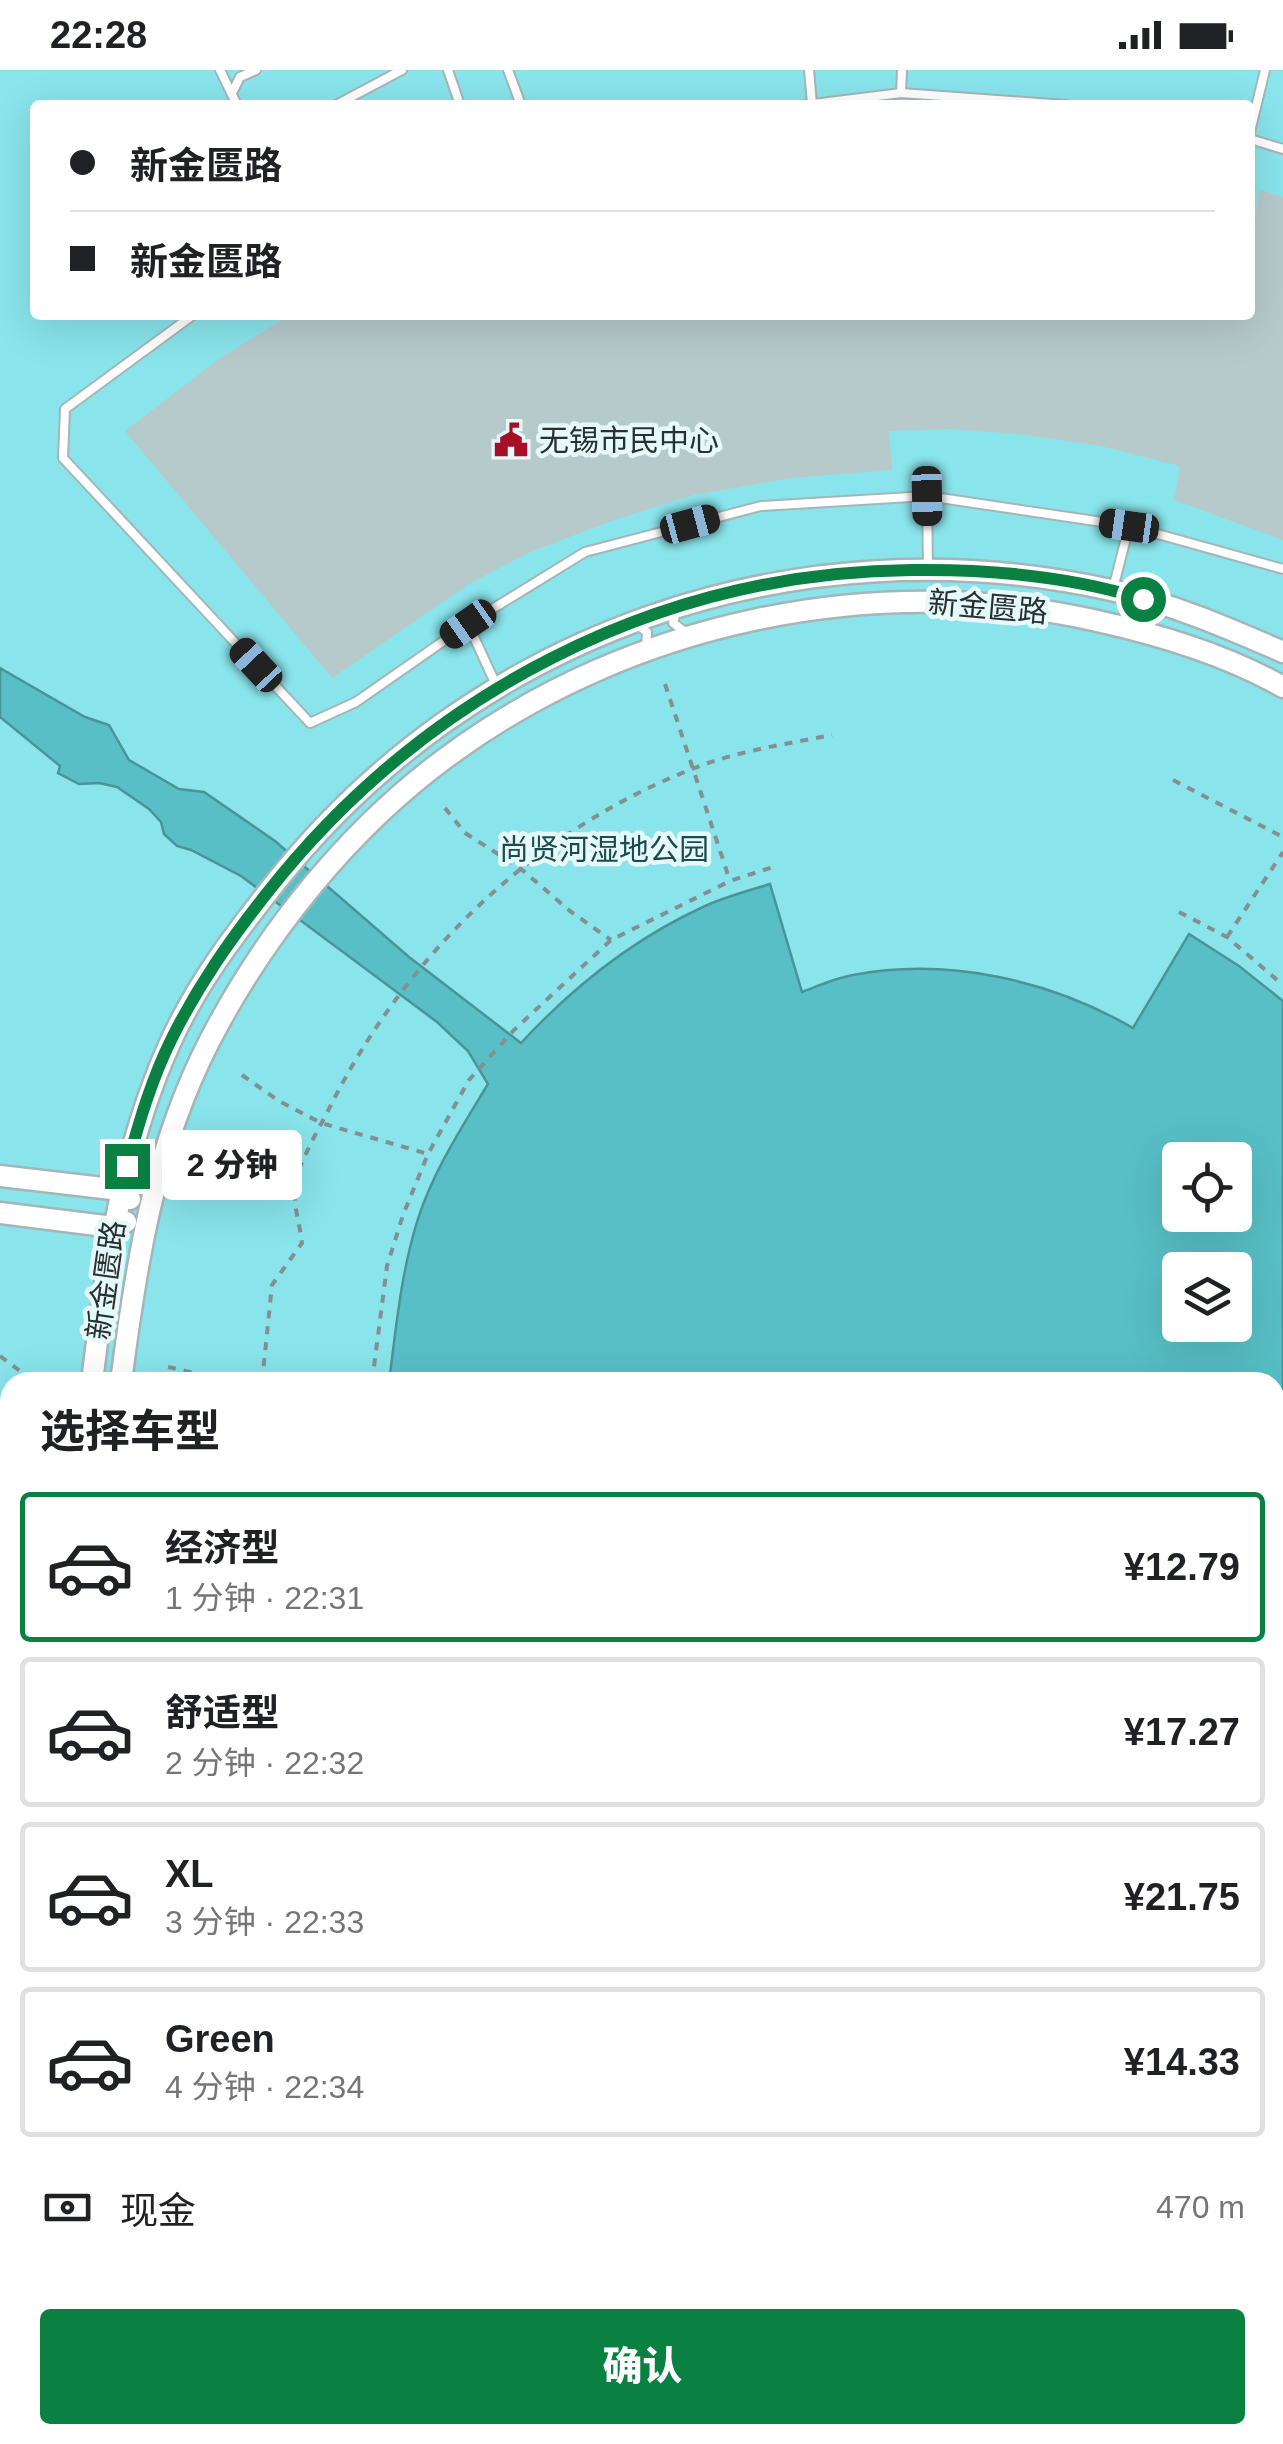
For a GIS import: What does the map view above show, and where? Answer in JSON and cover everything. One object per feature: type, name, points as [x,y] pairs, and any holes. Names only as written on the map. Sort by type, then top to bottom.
[{"type":"street","name":"新金匮路","points":[[93,1372],[120,1190],[149,1094],[171,1040],[217,956],[297,855],[339,810],[436,726],[497,687],[558,654],[682,605],[776,581],[836,573],[1006,573],[1112,590],[1218,624],[1283,652]]},
{"type":"street","name":"新金匮路","points":[[122,1372],[134,1276],[147,1214],[179,1111],[210,1042],[263,951],[323,874],[445,758],[555,690],[693,636],[840,604],[933,600],[1017,605],[1132,629],[1192,648],[1280,684]]},
{"type":"street","points":[[0,1176],[120,1190],[147,1214],[114,1226],[0,1213]]},
{"type":"lane","points":[[220,70],[236,100]]},
{"type":"lane","points":[[233,91],[240,77],[256,70]]},
{"type":"lane","points":[[345,100],[402,70]]},
{"type":"lane","points":[[448,70],[458,100]]},
{"type":"lane","points":[[508,70],[519,100]]},
{"type":"lane","points":[[809,70],[809,100]]},
{"type":"lane","points":[[901,93],[902,70]]},
{"type":"lane","points":[[1255,114],[1265,70]]},
{"type":"lane","points":[[847,100],[901,93],[997,100]]},
{"type":"lane","points":[[1255,138],[1283,150]]},
{"type":"lane","points":[[187,320],[65,409],[64,458],[310,723],[356,702],[468,624],[585,552],[760,506],[927,496],[1129,526],[1283,569]]},
{"type":"lane","points":[[927,496],[928,570]]},
{"type":"lane","points":[[1112,590],[1129,526]]},
{"type":"lane","points":[[682,605],[673,623],[693,636]]},
{"type":"lane","points":[[630,623],[647,632],[646,653]]},
{"type":"lane","points":[[468,624],[497,687]]},
{"type":"path","points":[[666,684],[730,881]]},
{"type":"path","points":[[263,1372],[272,1285],[302,1243],[295,1184],[322,1124],[356,1055],[392,1003],[475,907],[520,868],[578,828],[694,768],[832,734]]},
{"type":"path","points":[[1174,780],[1283,838]]},
{"type":"path","points":[[445,808],[465,833],[520,868],[611,940]]},
{"type":"path","points":[[1227,938],[1283,852]]},
{"type":"path","points":[[373,1372],[387,1266],[428,1154],[469,1080],[514,1030],[611,940],[730,881],[776,866]]},
{"type":"path","points":[[1179,912],[1227,938],[1283,984]]},
{"type":"path","points":[[242,1075],[279,1102],[322,1124],[428,1154]]},
{"type":"path","points":[[0,1356],[21,1372]]},
{"type":"path","points":[[168,1367],[191,1372]]},
{"type":"green space","name":"尚贤河湿地公园","points":[[0,70],[1283,70],[1283,1372],[0,1372]]},
{"type":"shaded area","points":[[0,668],[85,717],[109,725],[129,760],[179,789],[204,792],[275,841],[409,957],[521,1043],[583,984],[628,949],[711,903],[770,884],[802,992],[846,976],[889,970],[961,971],[1033,985],[1133,1028],[1189,934],[1283,1001],[1283,1372],[390,1372],[403,1281],[423,1204],[439,1168],[488,1084],[468,1051],[437,1022],[241,876],[177,846],[164,834],[161,822],[149,809],[117,787],[79,784],[58,773],[60,766],[0,717]]},
{"type":"building","name":"无锡市民中心","points":[[1260,190],[1283,197],[1283,540],[1174,500],[1180,466],[1101,446],[1019,434],[950,429],[889,431],[892,470],[791,478],[694,495],[614,520],[530,552],[469,584],[332,678],[125,431],[220,358],[282,320],[1255,320],[1255,218]]},
{"type":"place","name":"无锡市民中心","points":[[511,440]]},
{"type":"route","points":[[127,1166],[171,1040],[217,956],[297,855],[339,810],[436,726],[530,668],[655,613],[776,581],[836,573],[1006,573],[1112,590],[1143,599]]}]
